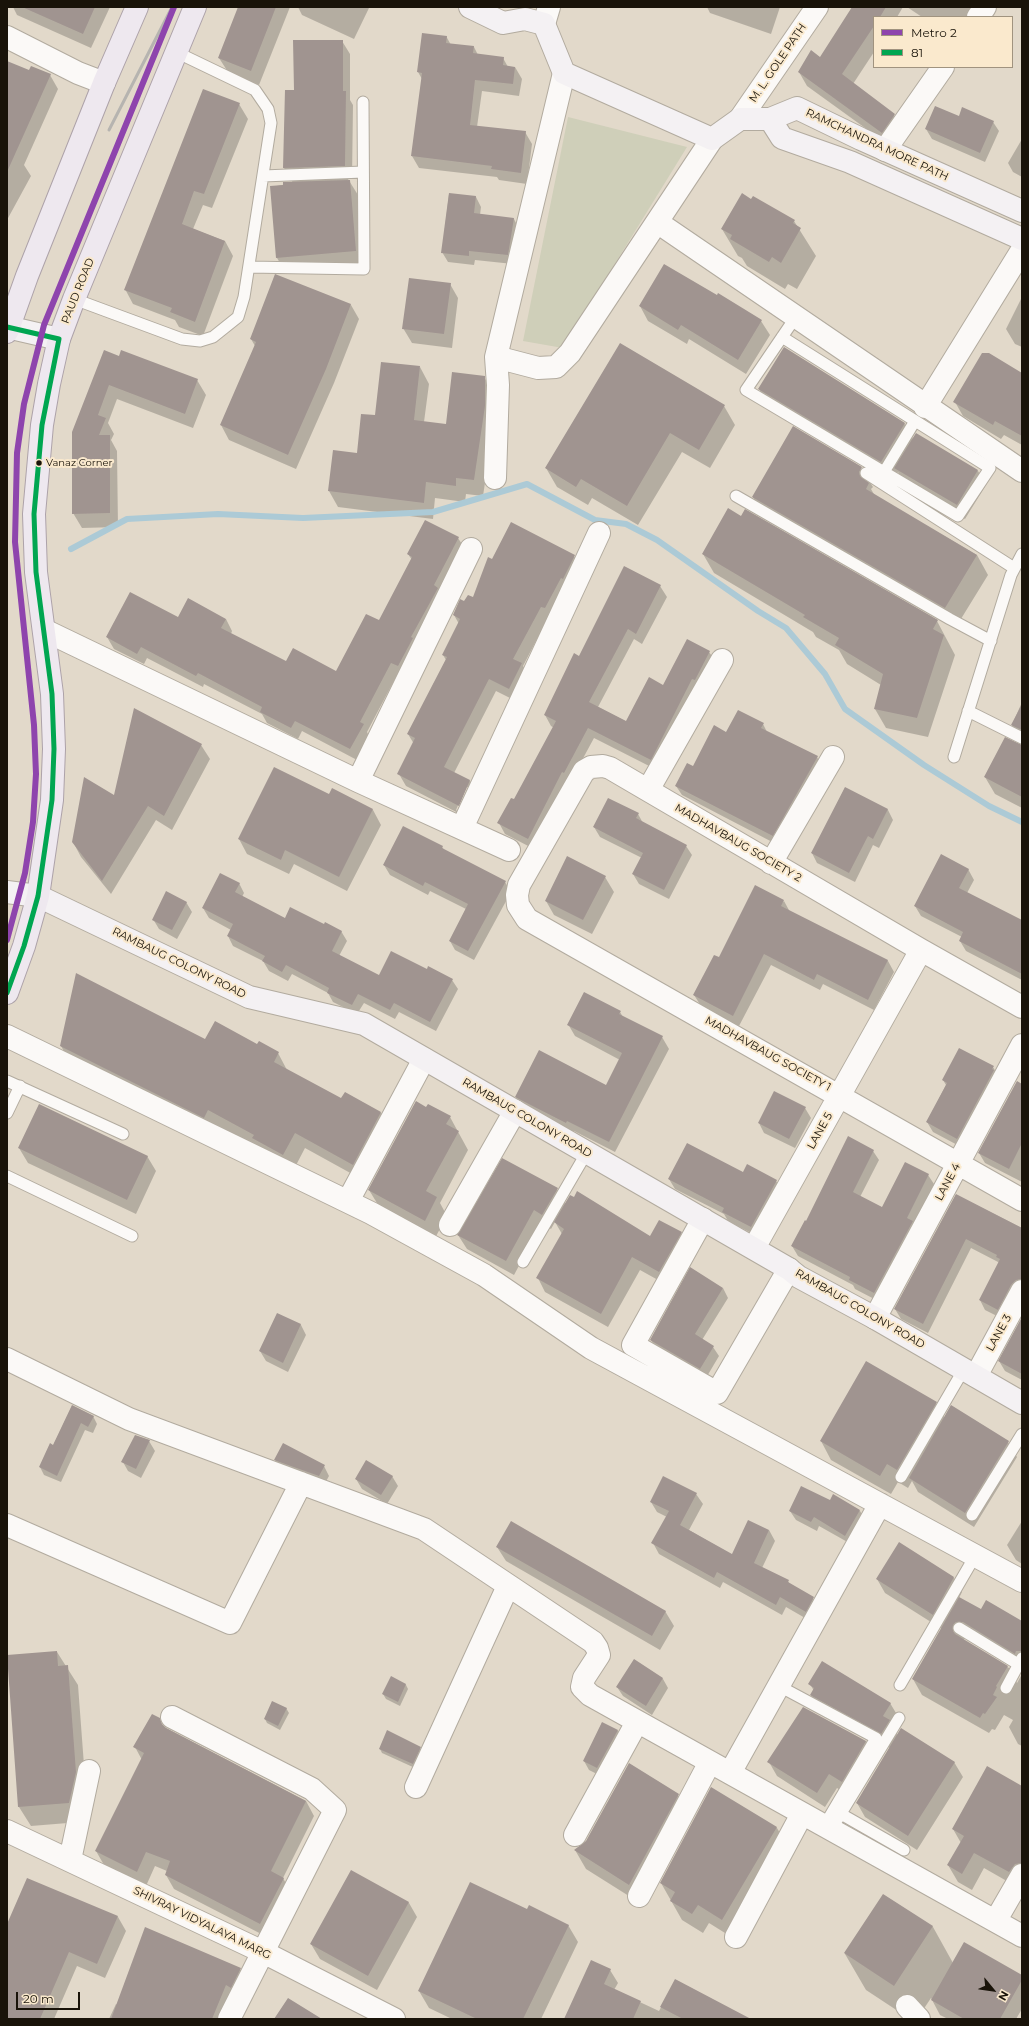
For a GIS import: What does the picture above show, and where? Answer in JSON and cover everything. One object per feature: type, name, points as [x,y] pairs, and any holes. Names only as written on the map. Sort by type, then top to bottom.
[{"type":"main road","points":[[7,329],[104,83],[137,7]]},
{"type":"main road","name":"PAUD ROAD","points":[[7,993],[24,946],[38,896],[52,800],[54,749],[52,694],[36,572],[34,514],[42,425],[59,338],[195,7]]},
{"type":"street","points":[[470,7],[503,23],[534,14],[564,73],[712,139]]},
{"type":"street","name":"M. L. GOLE PATH","points":[[740,119],[817,7]]},
{"type":"street","points":[[979,16],[985,7]]},
{"type":"street","points":[[7,37],[78,72],[104,83]]},
{"type":"street","points":[[885,150],[942,68]]},
{"type":"street","points":[[495,478],[498,385],[496,357],[564,73]]},
{"type":"street","name":"RAMCHANDRA MORE PATH","points":[[770,119],[797,108],[885,150],[1022,211]]},
{"type":"street","points":[[496,357],[538,368],[556,367],[570,353],[712,139],[740,119],[770,119],[782,138],[850,162],[1022,239]]},
{"type":"street","points":[[657,222],[795,318],[920,414],[1022,471]]},
{"type":"street","points":[[920,414],[1022,250]]},
{"type":"street","points":[[7,329],[59,338]]},
{"type":"street","points":[[462,828],[600,533]]},
{"type":"street","points":[[358,781],[471,549]]},
{"type":"street","points":[[44,630],[358,781],[509,850]]},
{"type":"street","points":[[648,790],[722,660]]},
{"type":"street","points":[[771,863],[833,757]]},
{"type":"street","name":"MADHAVBAUG SOCIETY 2","points":[[518,905],[517,895],[519,885],[584,771],[591,767],[603,766],[648,790],[771,863],[1022,1007]]},
{"type":"street","name":"RAMBAUG COLONY ROAD","points":[[7,892],[38,896],[248,997],[364,1024],[754,1248],[800,1277],[875,1318],[1022,1403]]},
{"type":"street","name":"MADHAVBAUG SOCIETY 1","points":[[518,905],[528,919],[958,1162],[1022,1200]]},
{"type":"street","name":"LANE 5","points":[[754,1248],[921,950]]},
{"type":"street","points":[[7,1036],[371,1213],[484,1275],[591,1348],[1022,1581]]},
{"type":"street","name":"LANE 4","points":[[875,1318],[1022,1046]]},
{"type":"street","points":[[348,1202],[424,1059]]},
{"type":"street","points":[[450,1225],[515,1111]]},
{"type":"street","points":[[704,1219],[633,1345],[717,1393],[789,1269]]},
{"type":"street","name":"LANE 3","points":[[970,1372],[1022,1291]]},
{"type":"street","points":[[7,1359],[129,1419],[424,1529],[592,1642],[598,1648],[599,1656],[584,1678],[582,1687],[590,1695],[802,1814],[832,1823],[1022,1936]]},
{"type":"street","points":[[7,1525],[230,1623],[301,1483]]},
{"type":"street","points":[[730,1773],[880,1504]]},
{"type":"street","points":[[416,1787],[508,1586]]},
{"type":"street","points":[[172,1717],[312,1789],[335,1810],[229,2019]]},
{"type":"street","points":[[575,1835],[637,1722]]},
{"type":"street","points":[[639,1896],[710,1762]]},
{"type":"street","points":[[70,1860],[89,1771]]},
{"type":"street","points":[[736,1937],[802,1814]]},
{"type":"street","name":"SHIVRAY VIDYALAYA MARG","points":[[7,1831],[263,1952],[394,2019]]},
{"type":"street","points":[[996,1920],[1022,1875]]},
{"type":"lane","points":[[74,299],[182,339],[200,341],[213,337],[238,317],[244,298],[271,123],[268,109],[255,90],[176,52]]},
{"type":"lane","points":[[249,267],[364,268],[363,102]]},
{"type":"lane","points":[[263,176],[363,172]]},
{"type":"lane","points":[[782,337],[920,414],[990,468],[958,516],[746,390],[782,337],[795,318]]},
{"type":"lane","points":[[884,472],[920,414]]},
{"type":"lane","points":[[866,473],[1014,568]]},
{"type":"lane","points":[[736,496],[943,616],[991,641]]},
{"type":"lane","points":[[954,757],[991,641],[1010,575],[1022,554]]},
{"type":"lane","points":[[968,711],[1022,738]]},
{"type":"lane","points":[[7,1080],[123,1134]]},
{"type":"lane","points":[[7,1113],[20,1086]]},
{"type":"lane","points":[[523,1262],[587,1152]]},
{"type":"lane","points":[[7,1176],[132,1236]]},
{"type":"lane","points":[[901,1477],[970,1372]]},
{"type":"lane","points":[[972,1515],[1022,1434]]},
{"type":"lane","points":[[900,1684],[975,1556]]},
{"type":"lane","points":[[959,1628],[1020,1661],[1006,1688]]},
{"type":"lane","points":[[779,1686],[876,1738],[832,1823]]},
{"type":"lane","points":[[832,1823],[899,1718]]},
{"type":"lane","points":[[832,1823],[904,1850]]},
{"type":"green space","points":[[568,117],[687,147],[563,348],[523,341]]},
{"type":"building","points":[[22,7],[95,7],[83,34]]},
{"type":"building","points":[[238,7],[276,7],[251,71],[218,58]]},
{"type":"building","points":[[852,7],[886,7],[881,16],[873,16],[873,28],[842,74],[895,114],[882,133],[798,72],[811,50],[820,57]]},
{"type":"building","points":[[422,33],[447,36],[446,43],[474,46],[473,53],[504,57],[503,65],[515,67],[513,84],[475,80],[470,125],[526,131],[521,173],[491,169],[492,166],[411,156],[422,73],[417,72]]},
{"type":"building","points":[[293,40],[343,40],[343,91],[346,91],[345,166],[283,168],[285,90],[294,90]]},
{"type":"building","points":[[7,61],[29,70],[31,66],[51,74],[7,172]]},
{"type":"building","points":[[203,89],[240,103],[204,194],[194,191],[182,224],[225,241],[195,322],[170,312],[172,308],[124,290]]},
{"type":"building","points":[[935,106],[959,116],[962,107],[994,121],[980,153],[925,129]]},
{"type":"building","points":[[350,180],[356,251],[276,258],[270,186],[283,185],[283,182]]},
{"type":"building","points":[[449,193],[476,196],[474,213],[514,218],[508,255],[469,251],[469,256],[441,253]]},
{"type":"building","points":[[742,193],[751,199],[753,196],[795,220],[793,223],[801,228],[781,263],[772,257],[769,262],[730,239],[732,235],[721,229]]},
{"type":"building","points":[[664,264],[717,295],[718,293],[762,320],[738,360],[681,325],[678,330],[639,306]]},
{"type":"building","points":[[275,274],[351,304],[326,369],[288,455],[220,425],[256,342],[250,339]]},
{"type":"building","points":[[409,278],[451,283],[444,334],[402,329]]},
{"type":"building","points":[[620,343],[725,405],[699,450],[670,433],[627,506],[581,479],[576,487],[545,468]]},
{"type":"building","points":[[784,347],[905,423],[881,462],[758,389]]},
{"type":"building","points":[[104,350],[119,356],[121,350],[198,379],[185,414],[109,385],[98,415],[106,418],[99,435],[110,435],[110,513],[72,514],[72,432]]},
{"type":"building","points":[[982,353],[989,353],[1022,373],[1022,436],[995,421],[993,425],[953,402]]},
{"type":"building","points":[[381,362],[420,366],[414,420],[446,424],[452,372],[485,376],[485,406],[474,480],[456,478],[456,486],[426,482],[424,503],[328,491],[333,450],[357,453],[361,414],[375,415]]},
{"type":"building","points":[[793,426],[862,467],[859,472],[860,476],[869,483],[866,489],[977,555],[945,608],[752,497]]},
{"type":"building","points":[[916,433],[978,470],[957,505],[894,468]]},
{"type":"building","points":[[728,508],[741,516],[745,509],[938,620],[933,629],[944,635],[917,718],[874,709],[883,674],[835,645],[839,638],[803,617],[805,615],[702,554]]},
{"type":"building","points":[[425,520],[459,537],[434,585],[438,588],[411,637],[413,638],[398,666],[391,663],[360,722],[364,724],[350,749],[295,721],[291,728],[260,712],[262,707],[198,673],[196,676],[141,647],[137,654],[106,637],[130,592],[178,617],[188,598],[226,619],[221,628],[286,661],[293,648],[336,671],[366,614],[379,620],[412,557],[407,554]]},
{"type":"building","points":[[511,522],[575,555],[563,579],[561,578],[545,608],[541,607],[513,659],[522,663],[509,689],[489,679],[444,767],[470,780],[459,806],[397,774],[415,738],[407,734],[447,657],[442,655],[460,619],[453,615],[460,599],[464,601],[468,595],[473,597],[488,557],[492,559]]},
{"type":"building","points":[[624,566],[661,585],[636,634],[628,629],[589,702],[626,721],[649,677],[663,685],[687,639],[710,651],[695,680],[692,679],[651,760],[588,728],[564,773],[562,772],[528,839],[497,823],[511,798],[514,799],[556,721],[544,715],[574,653],[579,656]]},
{"type":"building","points":[[1022,704],[1022,730],[1011,725]]},
{"type":"building","points":[[134,708],[202,744],[164,816],[148,806],[102,881],[72,842],[84,777],[114,795]]},
{"type":"building","points":[[738,710],[764,723],[761,728],[818,756],[773,836],[675,786],[687,763],[693,766],[714,725],[726,732]]},
{"type":"building","points":[[1005,737],[1022,745],[1022,797],[984,777]]},
{"type":"building","points":[[274,767],[329,794],[332,788],[373,809],[339,877],[285,850],[281,860],[238,839]]},
{"type":"building","points":[[845,787],[888,809],[873,839],[868,836],[849,873],[811,853]]},
{"type":"building","points":[[608,798],[639,813],[636,818],[687,845],[664,890],[632,874],[643,853],[593,827]]},
{"type":"building","points":[[403,826],[506,881],[468,951],[449,941],[468,904],[425,882],[423,886],[383,865]]},
{"type":"building","points":[[941,854],[969,869],[959,888],[1022,920],[1022,974],[959,941],[963,932],[914,906]]},
{"type":"building","points":[[567,856],[606,876],[583,920],[545,901]]},
{"type":"building","points":[[220,873],[240,883],[235,892],[285,918],[290,907],[342,931],[332,951],[379,975],[391,951],[427,969],[428,966],[453,979],[430,1022],[394,1003],[390,1010],[358,994],[352,1005],[327,993],[329,988],[286,965],[282,972],[262,961],[265,956],[227,936],[233,924],[202,908]]},
{"type":"building","points":[[755,885],[784,900],[781,906],[888,960],[868,1000],[817,974],[814,980],[764,954],[733,1016],[693,995],[714,955],[719,957]]},
{"type":"building","points":[[166,891],[187,902],[172,930],[152,920]]},
{"type":"building","points":[[76,973],[205,1039],[215,1021],[257,1044],[259,1041],[279,1052],[274,1062],[341,1098],[345,1092],[381,1112],[353,1165],[295,1133],[283,1155],[252,1138],[254,1135],[208,1110],[204,1118],[60,1046]]},
{"type":"building","points":[[584,992],[621,1011],[619,1014],[663,1036],[609,1142],[567,1121],[566,1123],[515,1097],[539,1050],[606,1085],[622,1053],[567,1025]]},
{"type":"building","points":[[959,1048],[994,1066],[992,1069],[994,1070],[957,1139],[926,1122],[947,1083],[942,1080]]},
{"type":"building","points":[[1017,1081],[1022,1084],[1022,1143],[1009,1169],[978,1153]]},
{"type":"building","points":[[774,1091],[806,1107],[789,1139],[758,1123]]},
{"type":"building","points":[[416,1101],[426,1107],[428,1104],[451,1116],[446,1124],[459,1131],[426,1191],[437,1197],[425,1221],[368,1190]]},
{"type":"building","points":[[39,1104],[148,1156],[127,1200],[18,1148]]},
{"type":"building","points":[[848,1136],[874,1150],[853,1192],[882,1207],[905,1162],[929,1174],[907,1218],[913,1221],[874,1293],[849,1280],[850,1277],[791,1246],[805,1220],[806,1221]]},
{"type":"building","points":[[687,1143],[743,1172],[747,1164],[777,1180],[751,1227],[722,1212],[724,1208],[668,1179]]},
{"type":"building","points":[[502,1158],[558,1188],[542,1215],[534,1210],[506,1261],[457,1235]]},
{"type":"building","points":[[577,1191],[650,1236],[659,1220],[682,1232],[659,1272],[632,1257],[601,1314],[536,1278],[564,1229],[554,1222],[570,1195],[574,1197]]},
{"type":"building","points":[[956,1194],[1022,1228],[1022,1279],[1016,1280],[1011,1285],[998,1310],[979,1300],[1000,1259],[996,1257],[997,1255],[966,1239],[923,1324],[894,1309]]},
{"type":"building","points":[[690,1267],[723,1288],[695,1334],[714,1346],[700,1369],[650,1340]]},
{"type":"building","points":[[277,1313],[301,1324],[283,1363],[259,1351]]},
{"type":"building","points":[[1022,1317],[1022,1374],[998,1361]]},
{"type":"building","points":[[866,1361],[937,1402],[897,1470],[887,1464],[880,1476],[820,1441]]},
{"type":"building","points":[[72,1405],[94,1416],[88,1427],[81,1423],[57,1476],[39,1467],[50,1443],[53,1445]]},
{"type":"building","points":[[951,1405],[1009,1441],[965,1513],[909,1478]]},
{"type":"building","points":[[135,1435],[150,1440],[136,1469],[121,1462]]},
{"type":"building","points":[[283,1443],[325,1465],[319,1476],[274,1460]]},
{"type":"building","points":[[366,1460],[393,1476],[381,1495],[355,1479]]},
{"type":"building","points":[[663,1476],[697,1493],[680,1525],[732,1554],[748,1520],[769,1530],[754,1563],[789,1580],[788,1582],[814,1597],[806,1612],[780,1597],[776,1605],[717,1572],[714,1578],[651,1543],[669,1511],[650,1502]]},
{"type":"building","points":[[801,1486],[830,1500],[833,1494],[860,1510],[845,1536],[814,1517],[811,1522],[789,1511]]},
{"type":"building","points":[[511,1521],[666,1611],[652,1636],[496,1547]]},
{"type":"building","points":[[899,1542],[954,1577],[933,1615],[876,1579]]},
{"type":"building","points":[[959,1597],[981,1609],[986,1600],[1022,1621],[1022,1651],[1016,1651],[1015,1654],[963,1622],[956,1622],[953,1625],[953,1631],[955,1634],[1008,1666],[996,1686],[997,1687],[993,1695],[997,1697],[985,1714],[983,1713],[980,1718],[912,1679]]},
{"type":"building","points":[[57,1651],[58,1666],[68,1665],[76,1772],[69,1803],[18,1807],[7,1655]]},
{"type":"building","points":[[634,1659],[663,1678],[646,1706],[616,1687]]},
{"type":"building","points":[[822,1661],[891,1703],[883,1716],[890,1720],[881,1734],[810,1695],[814,1688],[808,1684]]},
{"type":"building","points":[[391,1676],[406,1684],[398,1702],[382,1694]]},
{"type":"building","points":[[272,1701],[287,1708],[278,1726],[264,1719]]},
{"type":"building","points":[[803,1707],[866,1741],[842,1782],[829,1774],[817,1793],[767,1762]]},
{"type":"building","points":[[152,1714],[160,1718],[162,1724],[166,1728],[306,1801],[271,1871],[284,1878],[260,1924],[165,1875],[170,1861],[146,1852],[137,1872],[95,1851],[144,1753],[133,1747]]},
{"type":"building","points":[[602,1722],[618,1730],[597,1768],[583,1761]]},
{"type":"building","points":[[901,1728],[955,1762],[908,1836],[856,1803]]},
{"type":"building","points":[[387,1730],[421,1747],[413,1764],[379,1749]]},
{"type":"building","points":[[629,1763],[679,1794],[629,1885],[574,1850],[586,1841]]},
{"type":"building","points":[[987,1766],[1022,1786],[1022,1863],[1015,1864],[1009,1872],[974,1853],[962,1874],[947,1865],[964,1836],[952,1829]]},
{"type":"building","points":[[711,1787],[777,1827],[722,1920],[698,1905],[692,1914],[670,1901],[675,1892],[660,1883]]},
{"type":"building","points":[[351,1870],[409,1902],[368,1976],[310,1944]]},
{"type":"building","points":[[27,1878],[118,1916],[97,1964],[69,1952],[40,2019],[7,2019],[7,1924]]},
{"type":"building","points":[[470,1882],[527,1909],[529,1905],[569,1925],[523,2019],[477,2019],[418,1991]]},
{"type":"building","points":[[883,1894],[933,1926],[894,1986],[844,1953]]},
{"type":"building","points":[[145,1927],[241,1968],[231,1988],[226,1985],[212,2019],[111,2019]]},
{"type":"building","points":[[964,1942],[1022,1975],[1022,1980],[1000,2019],[964,2019],[931,2000]]},
{"type":"building","points":[[591,1960],[611,1969],[604,1984],[641,2001],[633,2019],[564,2019]]},
{"type":"building","points":[[675,1979],[751,2019],[683,2019],[660,2007]]},
{"type":"building","points":[[288,1998],[322,2019],[274,2019]]},
{"type":"waterway","points":[[71,549],[127,519],[218,514],[303,518],[433,512],[527,484],[595,520],[626,524],[657,540],[758,611],[786,628],[825,674],[845,709],[924,765],[989,806],[1022,822]]},
{"type":"railway","points":[[109,130],[172,7]]},
{"type":"metro line","name":"2","points":[[7,940],[25,873],[33,822],[36,774],[34,725],[15,542],[17,453],[24,404],[44,325],[174,7]]},
{"type":"transit line","name":"81","points":[[7,327],[59,339],[42,425],[34,514],[36,572],[52,694],[54,749],[52,800],[38,896],[24,946],[7,993]]},
{"type":"place","name":"Vanaz Corner","points":[[39,463]]}]
